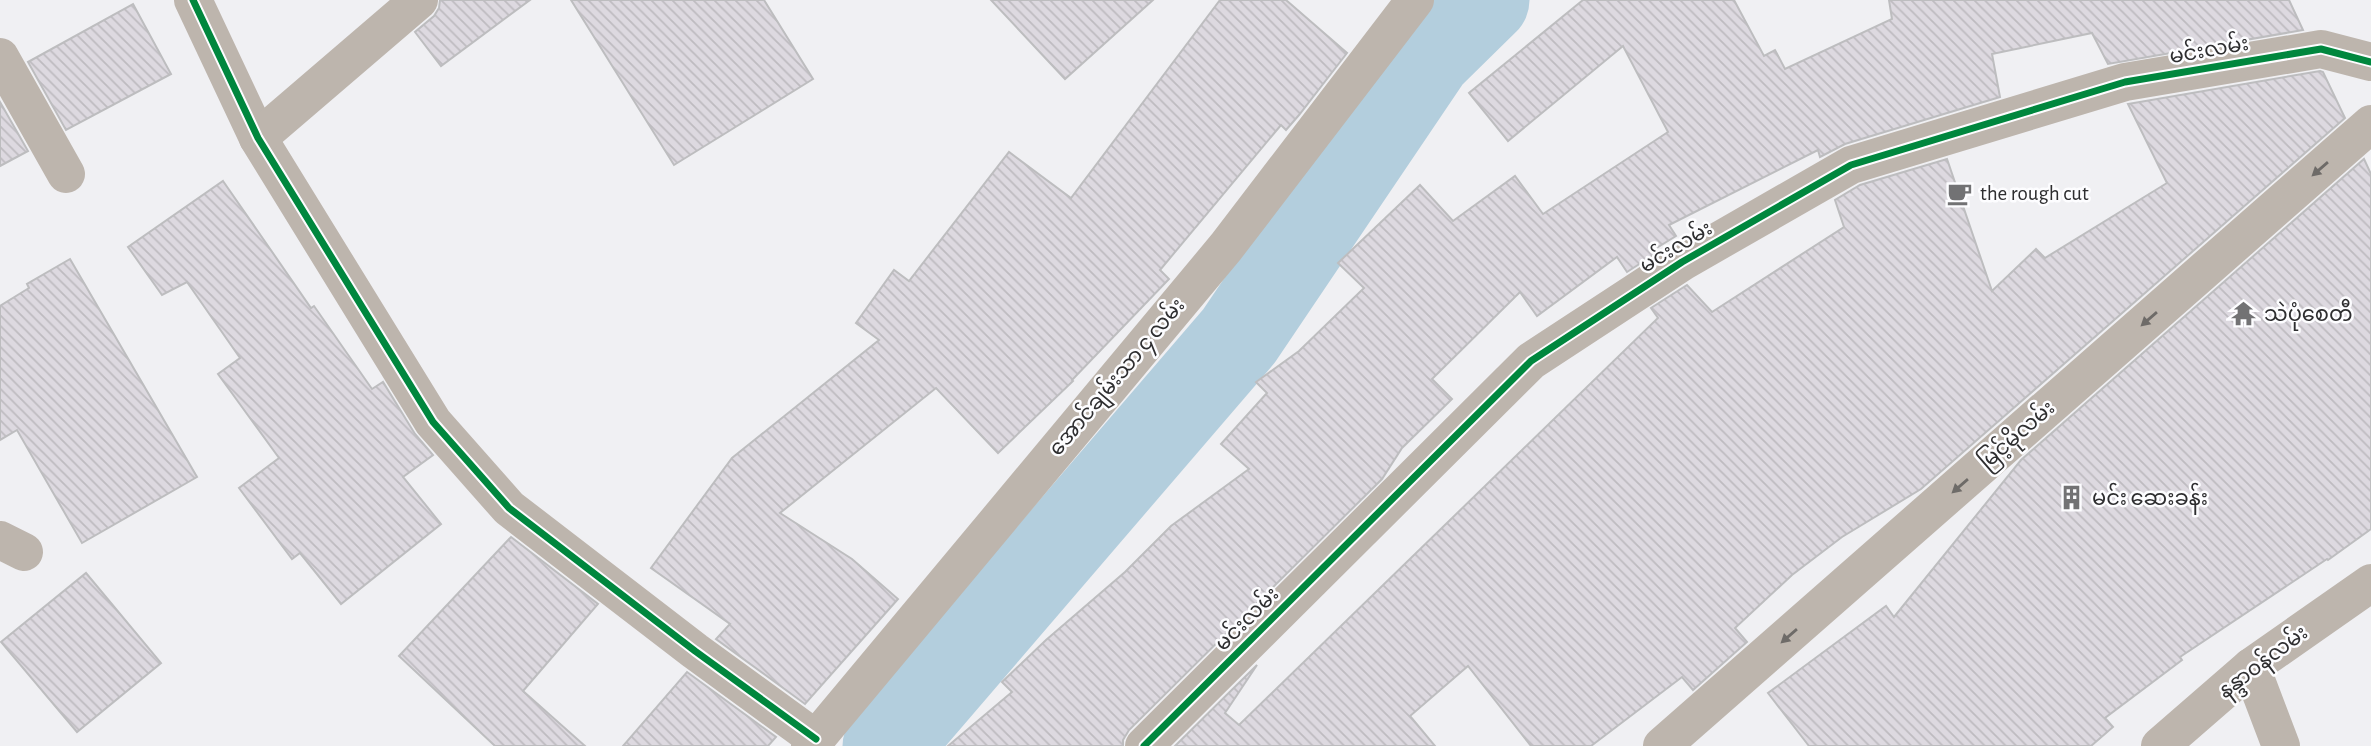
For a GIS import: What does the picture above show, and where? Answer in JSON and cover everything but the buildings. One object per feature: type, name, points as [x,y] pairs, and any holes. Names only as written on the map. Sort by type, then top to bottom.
[{"type":"street","points":[[193,0],[258,138],[433,422],[509,508],[813,742]]},
{"type":"street","points":[[258,138],[419,0]]},
{"type":"street","name":"အောင်ချမ်းသာ ၄ လမ်း","points":[[813,742],[1217,257],[1415,0]]},
{"type":"street","name":"မင်းလမ်း","points":[[1144,746],[1531,361],[1682,262],[1839,172],[1852,165],[2125,82],[2321,49],[2371,62]]},
{"type":"street","points":[[0,57],[66,174]]},
{"type":"street","name":"မြင့်မိုလမ်း","points":[[1662,746],[2371,124]]},
{"type":"street","name":"နန္ဒာ၀န်လမ်း","points":[[2160,746],[2251,667],[2371,583]]},
{"type":"street","points":[[2251,667],[2281,746]]},
{"type":"waterway","points":[[887,746],[1239,336],[1428,56],[1485,0]]},
{"type":"cycle path","points":[[193,0],[258,138],[433,422],[509,508],[695,651],[816,739]]},
{"type":"cycle path","points":[[1144,746],[1531,361],[1682,262],[1851,165],[2125,82],[2321,49],[2371,62]]},
{"type":"place","name":"the rough cut","points":[[1960,193]]},
{"type":"place","name":"သဲပုံစေတီ","points":[[2244,314]]},
{"type":"place","name":"မင်း ဆေးခန်း","points":[[2072,498]]}]
